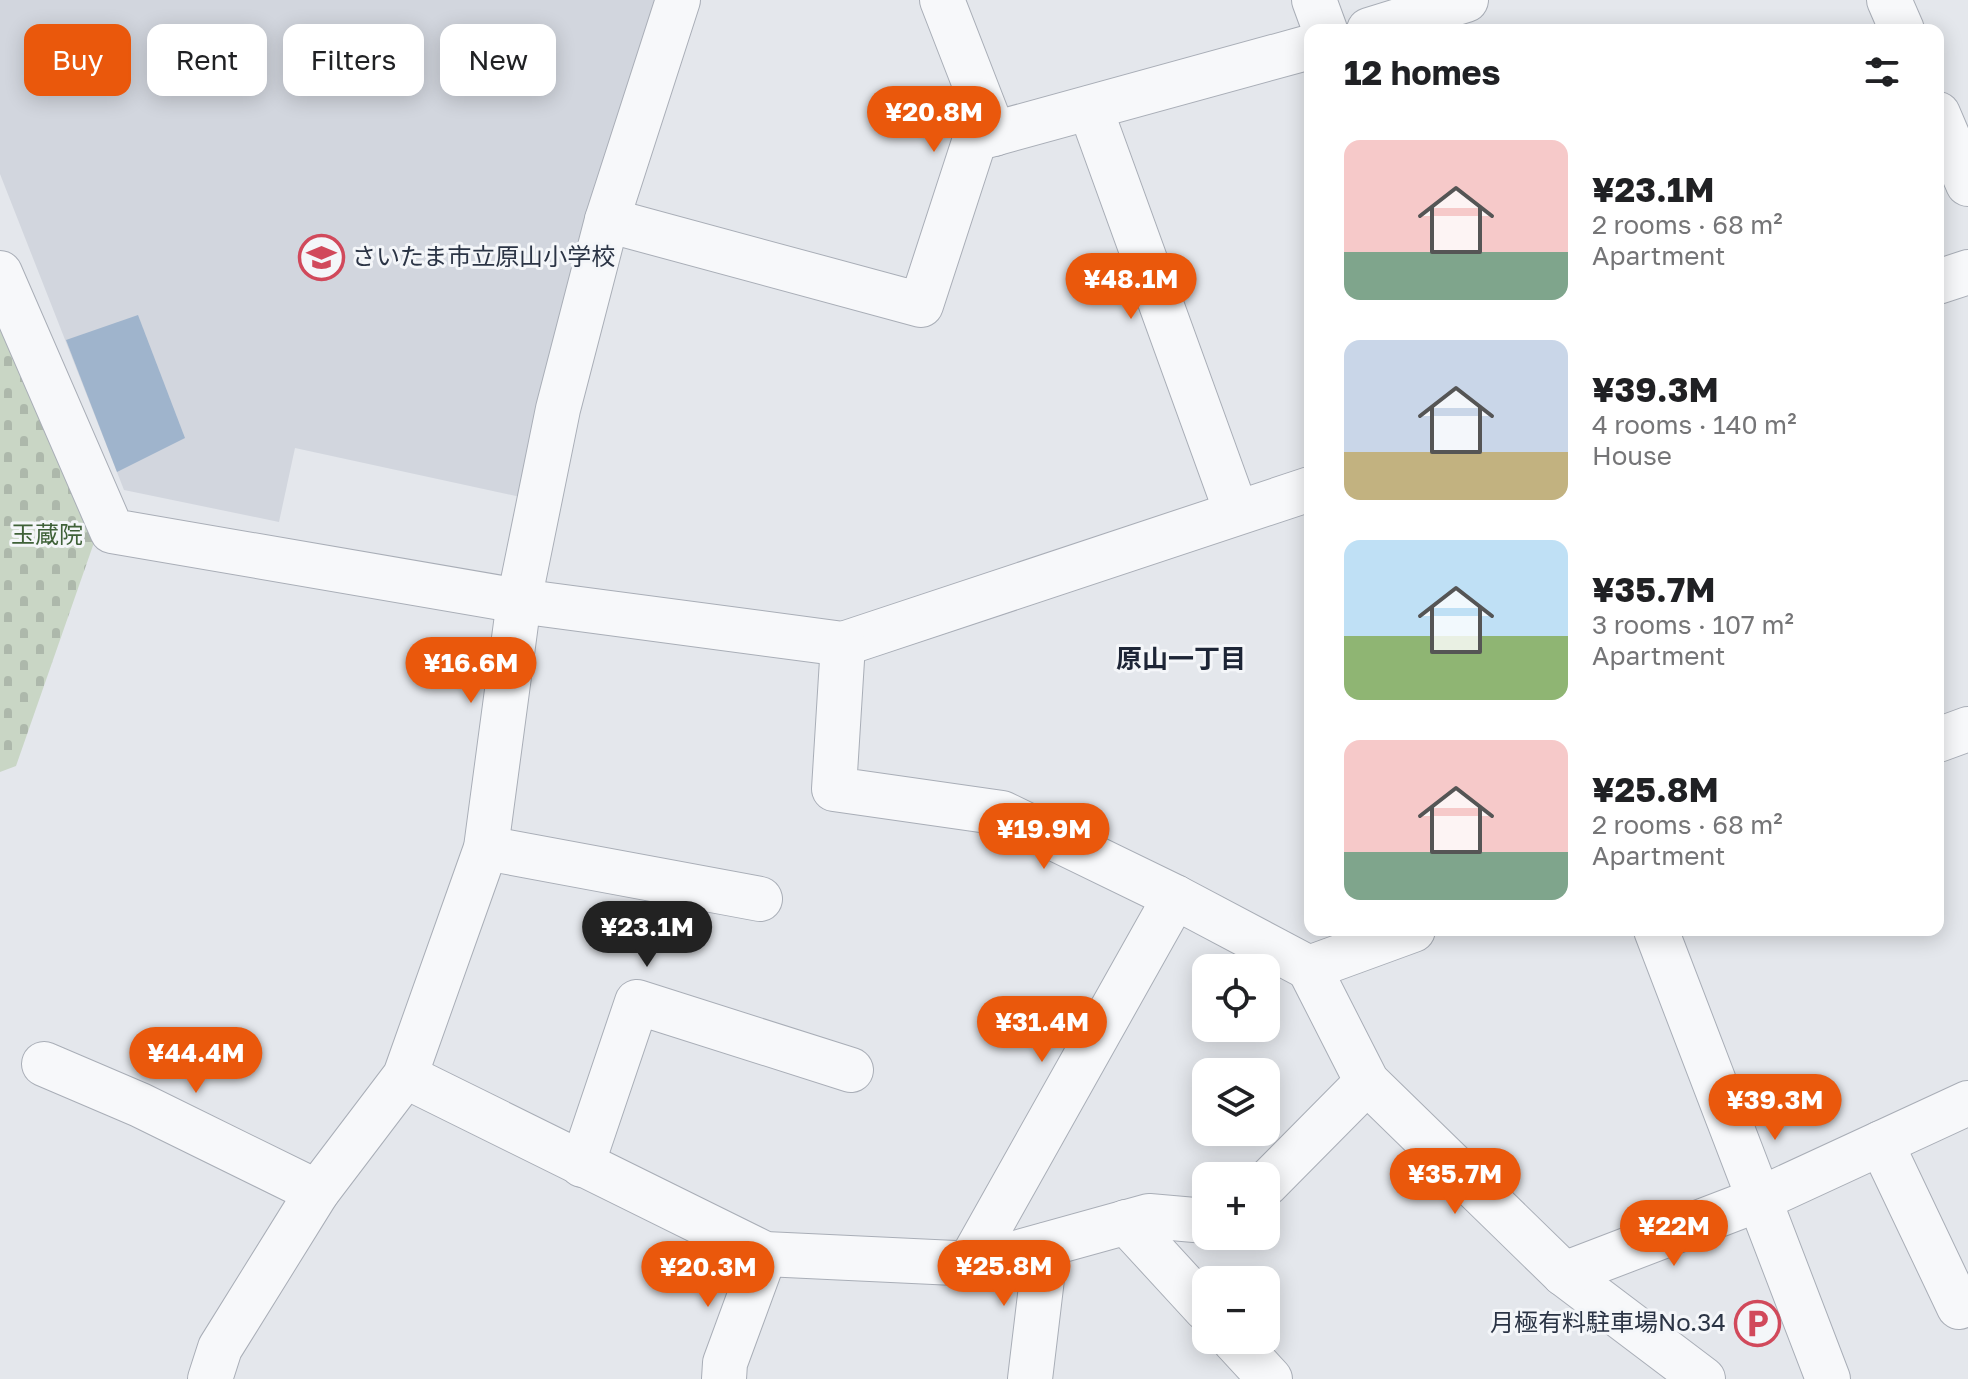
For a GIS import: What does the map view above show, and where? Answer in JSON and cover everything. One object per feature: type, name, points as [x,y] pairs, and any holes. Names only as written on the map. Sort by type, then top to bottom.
[{"type":"street","points":[[210,1379],[220,1348],[317,1192],[405,1076],[486,848],[519,601],[558,409],[607,220],[678,0]]},
{"type":"street","points":[[942,0],[994,134]]},
{"type":"street","points":[[1314,0],[1323,24]]},
{"type":"street","points":[[1388,24],[1466,0]]},
{"type":"street","points":[[1889,0],[1899,24]]},
{"type":"street","points":[[607,220],[921,305],[975,139],[1304,49]]},
{"type":"street","points":[[1090,108],[1236,511]]},
{"type":"street","points":[[1944,128],[1968,184]]},
{"type":"street","points":[[1944,280],[1968,272]]},
{"type":"street","points":[[0,273],[112,531],[519,601],[843,644],[1304,491]]},
{"type":"street","points":[[843,644],[834,789],[1002,813],[1175,897],[1309,968],[1367,1082],[1564,1274],[1703,1379]]},
{"type":"street","points":[[1944,738],[1968,729]]},
{"type":"street","points":[[486,848],[760,899]]},
{"type":"street","points":[[969,1264],[1175,897]]},
{"type":"street","points":[[1309,968],[1397,936]]},
{"type":"street","points":[[1658,936],[1828,1379]]},
{"type":"street","points":[[582,1165],[637,1002],[851,1070]]},
{"type":"street","points":[[44,1064],[140,1105],[317,1192]]},
{"type":"street","points":[[405,1076],[765,1254],[969,1264],[1149,1216],[1192,1220]]},
{"type":"street","points":[[1280,1170],[1367,1082]]},
{"type":"street","points":[[1564,1274],[1760,1199],[1968,1103]]},
{"type":"street","points":[[1881,1143],[1959,1307]]},
{"type":"street","points":[[1126,1222],[1192,1294]]},
{"type":"street","points":[[1042,1369],[1046,1245]]},
{"type":"street","points":[[724,1379],[725,1363],[765,1254]]},
{"type":"street","points":[[1247,1354],[1270,1379]]},
{"type":"shaded area","name":"さいたま市立原山小学校","points":[[0,0],[663,0],[539,501],[295,448],[279,522],[124,490],[0,174]]},
{"type":"green space","name":"玉蔵院","points":[[0,309],[97,534],[16,766],[0,772]]},
{"type":"water","points":[[138,315],[185,438],[117,472],[66,340]]},
{"type":"place","name":"さいたま市立原山小学校","points":[[321,257]]},
{"type":"place","name":"月極有料駐車場No.34","points":[[1757,1323]]},
{"type":"district","name":"原山一丁目","points":[[1181,659]]}]
